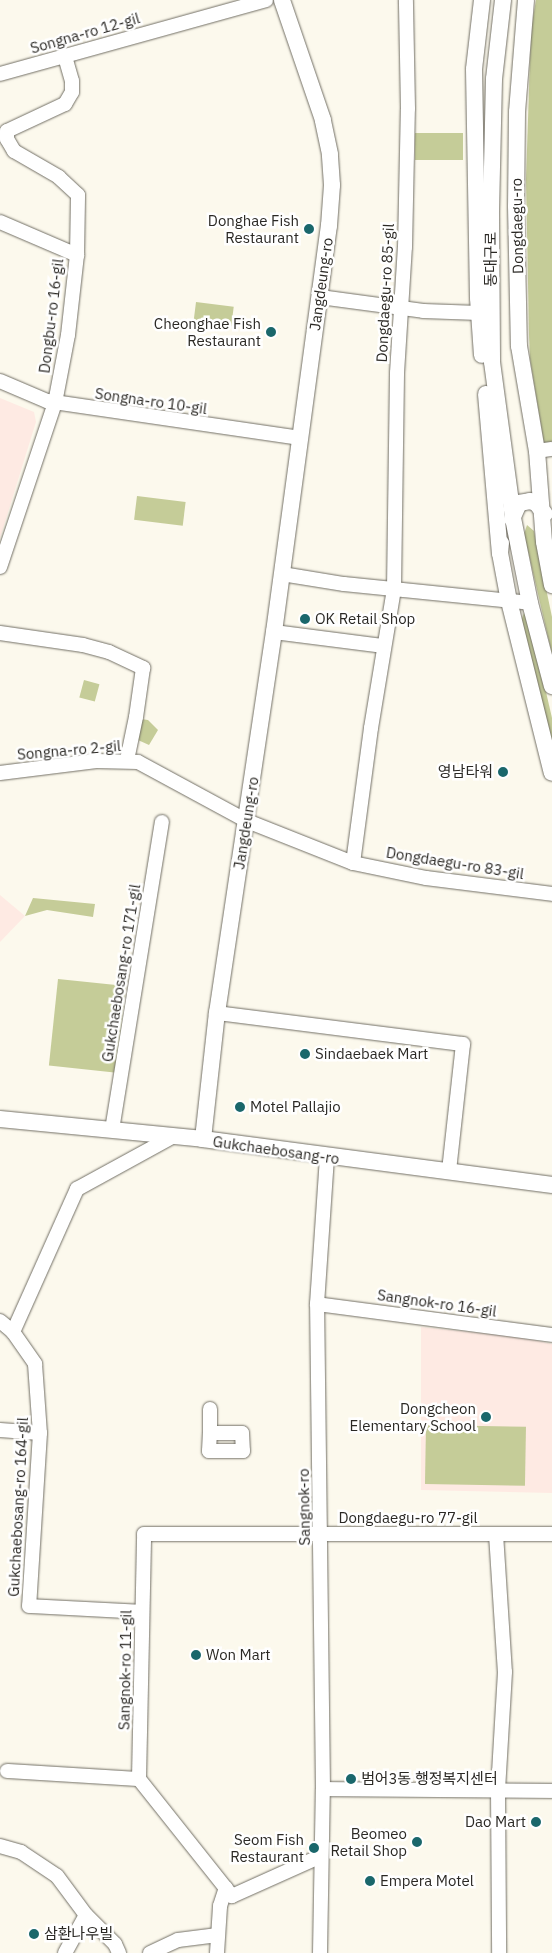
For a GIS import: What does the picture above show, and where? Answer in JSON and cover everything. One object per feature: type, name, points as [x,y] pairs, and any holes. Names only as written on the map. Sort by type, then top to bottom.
[{"type":"main road","name":"Jangdeung-ro","points":[[203,1139],[217,1012],[274,632],[320,297],[332,185],[330,154],[322,120],[282,0]]},
{"type":"main road","points":[[482,0],[474,69],[479,313],[500,553],[509,601],[552,773]]},
{"type":"main road","name":"Dongdaegu-ro","points":[[526,0],[517,112],[516,206],[520,346],[545,450],[541,509],[544,542],[552,585]]},
{"type":"main road","name":"동대구로","points":[[500,5],[494,79],[491,214],[492,362],[513,518]]},
{"type":"main road","points":[[500,553],[501,535],[513,518],[519,503],[530,501],[541,509],[552,524]]},
{"type":"main road","points":[[513,518],[530,603],[552,686]]},
{"type":"main road","name":"Gukchaebosang-ro","points":[[0,1118],[203,1139],[327,1157],[449,1170],[552,1185]]},
{"type":"street","name":"Songna-ro 12-gil","points":[[0,74],[266,0]]},
{"type":"street","name":"Dongdaegu-ro 85-gil","points":[[384,646],[394,589],[397,373],[402,308],[408,108],[406,0]]},
{"type":"street","points":[[65,56],[72,81],[72,92],[65,104],[7,131],[7,139],[14,151],[59,176],[78,195],[77,255]]},
{"type":"street","name":"Dongbu-ro 16-gil","points":[[0,222],[77,255],[68,335],[55,403],[0,567]]},
{"type":"street","points":[[320,297],[402,308],[479,313]]},
{"type":"street","name":"Songna-ro 10-gil","points":[[0,381],[55,403],[300,438]]},
{"type":"street","points":[[282,574],[344,584],[530,603]]},
{"type":"street","points":[[274,632],[384,646],[353,863]]},
{"type":"street","points":[[0,633],[83,645],[109,652],[143,668],[127,760]]},
{"type":"street","name":"Songna-ro 2-gil","points":[[0,773],[86,762],[127,760],[138,762],[247,821]]},
{"type":"street","name":"Dongdaegu-ro 83-gil","points":[[247,821],[353,863],[426,878],[552,894]]},
{"type":"street","name":"Gukchaebosang-ro 171-gil","points":[[112,1130],[162,822]]},
{"type":"street","points":[[217,1012],[463,1044],[449,1170]]},
{"type":"street","points":[[12,1332],[78,1189],[172,1137]]},
{"type":"street","name":"Sangnok-ro","points":[[320,1953],[323,1789],[317,1304],[327,1157]]},
{"type":"street","name":"Sangnok-ro 16-gil","points":[[317,1304],[552,1335]]},
{"type":"street","name":"Gukchaebosang-ro 164-gil","points":[[0,1320],[12,1332],[35,1364],[40,1433],[29,1606],[142,1612]]},
{"type":"street","points":[[210,1410],[210,1434]]},
{"type":"street","points":[[0,1430],[40,1433]]},
{"type":"street","name":"Sangnok-ro 11-gil","points":[[139,1779],[144,1534],[321,1534]]},
{"type":"street","name":"Dongdaegu-ro 77-gil","points":[[321,1534],[552,1534]]},
{"type":"street","name":"Dongdaegu-ro 77-gil","points":[[496,1534],[505,1672],[498,1790],[499,1953]]},
{"type":"street","points":[[7,1771],[139,1779],[232,1896],[321,1856]]},
{"type":"street","points":[[323,1789],[552,1791]]},
{"type":"street","points":[[0,1846],[21,1852],[57,1876],[86,1915],[115,1944],[119,1953]]},
{"type":"street","points":[[218,1953],[220,1906],[226,1888]]},
{"type":"street","points":[[65,1953],[86,1915]]},
{"type":"street","points":[[150,1953],[178,1940],[218,1935]]},
{"type":"shaded area","points":[[0,398],[34,412],[36,422],[0,538]]},
{"type":"shaded area","points":[[0,895],[25,916],[0,942]]},
{"type":"shaded area","name":"Dongcheon Elementary School","points":[[421,1327],[521,1337],[552,1344],[552,1493],[421,1490]]},
{"type":"green space","points":[[536,0],[552,0],[552,442],[544,444],[530,359],[526,179],[531,29]]},
{"type":"green space","points":[[415,133],[463,133],[463,160],[415,160]]},
{"type":"green space","points":[[196,302],[234,307],[231,326],[194,322]]},
{"type":"green space","points":[[137,496],[186,502],[183,526],[134,520]]},
{"type":"green space","points":[[527,525],[534,531],[552,617],[552,654],[524,534]]},
{"type":"green space","points":[[524,613],[529,618],[552,718],[552,745],[521,621]]},
{"type":"green space","points":[[84,680],[99,684],[95,702],[79,697]]},
{"type":"green space","points":[[141,719],[148,720],[158,730],[149,745],[138,740]]},
{"type":"green space","points":[[33,898],[95,904],[93,917],[47,910],[25,916]]},
{"type":"green space","points":[[58,979],[126,986],[117,1073],[49,1066]]},
{"type":"green space","points":[[426,1425],[526,1427],[525,1486],[425,1484]]},
{"type":"place","name":"Donghae Fish Restaurant","points":[[309,229]]},
{"type":"place","name":"Cheonghae Fish Restaurant","points":[[271,332]]},
{"type":"place","name":"OK Retail Shop","points":[[305,619]]},
{"type":"place","name":"영남타워","points":[[503,772]]},
{"type":"place","name":"Sindaebaek Mart","points":[[305,1054]]},
{"type":"place","name":"Motel Pallajio","points":[[240,1107]]},
{"type":"place","name":"Dongcheon Elementary School","points":[[486,1417]]},
{"type":"place","name":"Won Mart","points":[[196,1655]]},
{"type":"place","name":"범어3동 행정복지센터","points":[[351,1779]]},
{"type":"place","name":"Dao Mart","points":[[536,1822]]},
{"type":"place","name":"Beomeo Retail Shop","points":[[417,1842]]},
{"type":"place","name":"Seom Fish Restaurant","points":[[314,1848]]},
{"type":"place","name":"Empera Motel","points":[[370,1881]]},
{"type":"place","name":"삼환나우빌","points":[[34,1934]]}]
